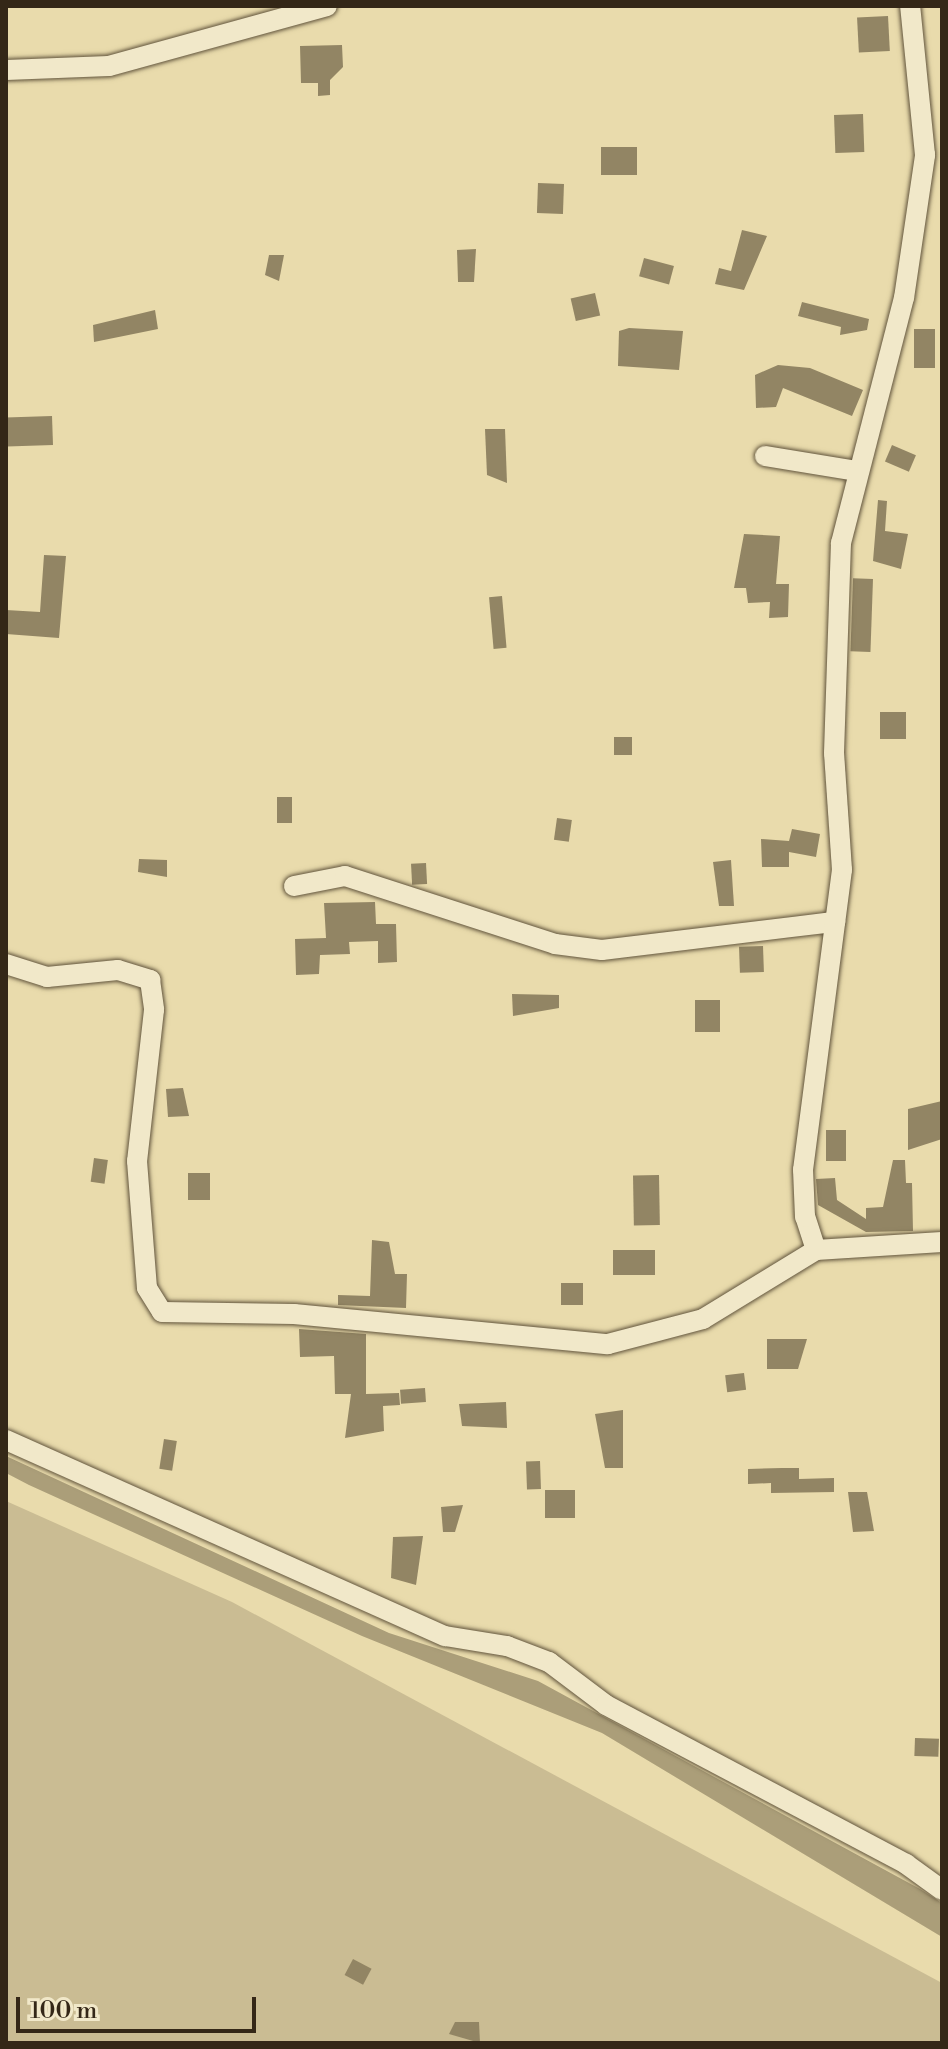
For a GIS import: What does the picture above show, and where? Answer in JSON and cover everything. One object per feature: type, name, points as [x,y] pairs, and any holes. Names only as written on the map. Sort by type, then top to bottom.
[{"type":"street","points":[[6,70],[109,66],[324,6]]},
{"type":"street","points":[[816,1250],[805,1217],[803,1170],[842,870],[836,622],[841,543],[857,471],[904,298],[925,155],[910,6]]},
{"type":"street","points":[[765,456],[857,471]]},
{"type":"street","points":[[294,886],[345,876],[555,944],[602,950],[835,922]]},
{"type":"street","points":[[6,964],[47,977],[118,970],[150,980],[154,1010],[137,1161],[147,1288],[162,1312],[294,1314],[608,1344],[703,1319],[816,1250],[942,1242]]},
{"type":"street","points":[[6,1440],[445,1636],[507,1646],[549,1662],[606,1705],[906,1864],[942,1890]]},
{"type":"shaded area","points":[[6,1456],[389,1633],[538,1681],[920,1889],[942,1903],[942,1937],[602,1733],[362,1636],[29,1485],[6,1473]]},
{"type":"shaded area","points":[[6,1501],[232,1602],[942,1983],[942,2043],[6,2043]]},
{"type":"building","points":[[888,16],[890,51],[859,53],[857,18]]},
{"type":"building","points":[[342,45],[343,67],[330,80],[330,95],[318,96],[318,83],[301,83],[300,46]]},
{"type":"building","points":[[863,114],[864,152],[835,153],[834,115]]},
{"type":"building","points":[[601,147],[637,147],[637,175],[601,175]]},
{"type":"building","points":[[538,183],[564,184],[563,214],[537,213]]},
{"type":"building","points":[[742,230],[767,236],[744,290],[715,284],[719,268],[731,271]]},
{"type":"building","points":[[476,249],[474,282],[458,282],[457,250]]},
{"type":"building","points":[[269,255],[284,255],[279,281],[265,275]]},
{"type":"building","points":[[644,258],[674,266],[669,284],[639,276]]},
{"type":"building","points":[[595,293],[600,315],[576,321],[571,299]]},
{"type":"building","points":[[802,302],[869,319],[867,330],[840,335],[841,327],[798,316]]},
{"type":"building","points":[[155,310],[158,329],[94,342],[93,325]]},
{"type":"building","points":[[629,328],[683,331],[679,370],[618,366],[619,331]]},
{"type":"building","points":[[914,329],[935,329],[935,368],[914,368]]},
{"type":"building","points":[[778,365],[810,368],[863,390],[852,416],[783,388],[776,407],[756,408],[755,375]]},
{"type":"building","points":[[52,416],[53,445],[7,447],[6,418]]},
{"type":"building","points":[[485,429],[505,429],[507,483],[487,475]]},
{"type":"building","points":[[892,445],[916,455],[909,472],[885,462]]},
{"type":"building","points":[[878,500],[887,501],[885,531],[908,534],[901,569],[873,561]]},
{"type":"building","points":[[744,534],[780,536],[776,584],[789,584],[788,617],[769,618],[770,602],[748,603],[746,588],[734,588]]},
{"type":"building","points":[[44,555],[66,556],[59,638],[6,634],[6,610],[40,612]]},
{"type":"building","points":[[853,578],[873,579],[870,652],[850,651]]},
{"type":"building","points":[[502,596],[507,648],[494,649],[489,597]]},
{"type":"building","points":[[880,712],[906,712],[906,739],[880,739]]},
{"type":"building","points":[[614,737],[632,737],[632,755],[614,755]]},
{"type":"building","points":[[277,797],[292,797],[292,823],[277,823]]},
{"type":"building","points":[[557,818],[572,820],[569,842],[554,840]]},
{"type":"building","points":[[792,829],[820,834],[816,857],[789,852],[789,867],[762,867],[761,839],[789,841]]},
{"type":"building","points":[[139,859],[167,860],[167,877],[138,872]]},
{"type":"building","points":[[731,860],[734,906],[719,906],[713,862]]},
{"type":"building","points":[[426,863],[427,884],[412,885],[411,864]]},
{"type":"building","points":[[375,902],[376,924],[396,924],[397,962],[378,963],[378,941],[349,942],[350,954],[320,955],[319,974],[296,975],[295,939],[326,938],[324,903]]},
{"type":"building","points":[[763,946],[764,972],[740,973],[739,947]]},
{"type":"building","points":[[512,994],[559,995],[559,1008],[513,1016]]},
{"type":"building","points":[[695,1000],[720,1000],[720,1032],[695,1032]]},
{"type":"building","points":[[183,1088],[189,1116],[168,1117],[166,1089]]},
{"type":"building","points":[[942,1101],[942,1139],[908,1150],[908,1109]]},
{"type":"building","points":[[826,1130],[846,1130],[846,1161],[826,1161]]},
{"type":"building","points":[[94,1158],[108,1160],[105,1184],[91,1182]]},
{"type":"building","points":[[893,1160],[905,1160],[906,1183],[912,1183],[913,1231],[866,1232],[818,1205],[816,1179],[835,1178],[837,1200],[866,1219],[866,1208],[883,1207]]},
{"type":"building","points":[[188,1173],[210,1173],[210,1200],[188,1200]]},
{"type":"building","points":[[633,1175],[659,1175],[660,1225],[634,1225]]},
{"type":"building","points":[[372,1240],[389,1242],[395,1274],[407,1274],[406,1308],[338,1305],[338,1295],[370,1296]]},
{"type":"building","points":[[613,1250],[655,1250],[655,1275],[613,1275]]},
{"type":"building","points":[[561,1283],[583,1283],[583,1305],[561,1305]]},
{"type":"building","points":[[299,1329],[366,1334],[366,1394],[399,1393],[400,1405],[383,1406],[384,1431],[345,1438],[351,1394],[335,1394],[334,1356],[300,1357]]},
{"type":"building","points":[[767,1339],[807,1339],[798,1369],[767,1369]]},
{"type":"building","points":[[744,1373],[746,1390],[727,1392],[725,1375]]},
{"type":"building","points":[[425,1388],[426,1402],[401,1404],[400,1390]]},
{"type":"building","points":[[506,1402],[507,1428],[462,1426],[459,1404]]},
{"type":"building","points":[[623,1410],[623,1468],[605,1468],[595,1414]]},
{"type":"building","points":[[164,1439],[177,1441],[172,1471],[159,1469]]},
{"type":"building","points":[[526,1461],[540,1461],[541,1489],[527,1489]]},
{"type":"building","points":[[799,1468],[799,1479],[834,1478],[834,1492],[771,1493],[771,1483],[748,1484],[748,1469]]},
{"type":"building","points":[[545,1490],[575,1490],[575,1518],[545,1518]]},
{"type":"building","points":[[848,1492],[867,1492],[874,1531],[853,1532]]},
{"type":"building","points":[[463,1505],[455,1532],[443,1532],[441,1507]]},
{"type":"building","points":[[423,1536],[416,1585],[391,1578],[393,1537]]},
{"type":"building","points":[[915,1738],[939,1739],[938,1757],[914,1756]]},
{"type":"building","points":[[353,1959],[372,1969],[363,1985],[345,1975]]},
{"type":"building","points":[[455,2022],[479,2022],[480,2043],[449,2034]]}]
